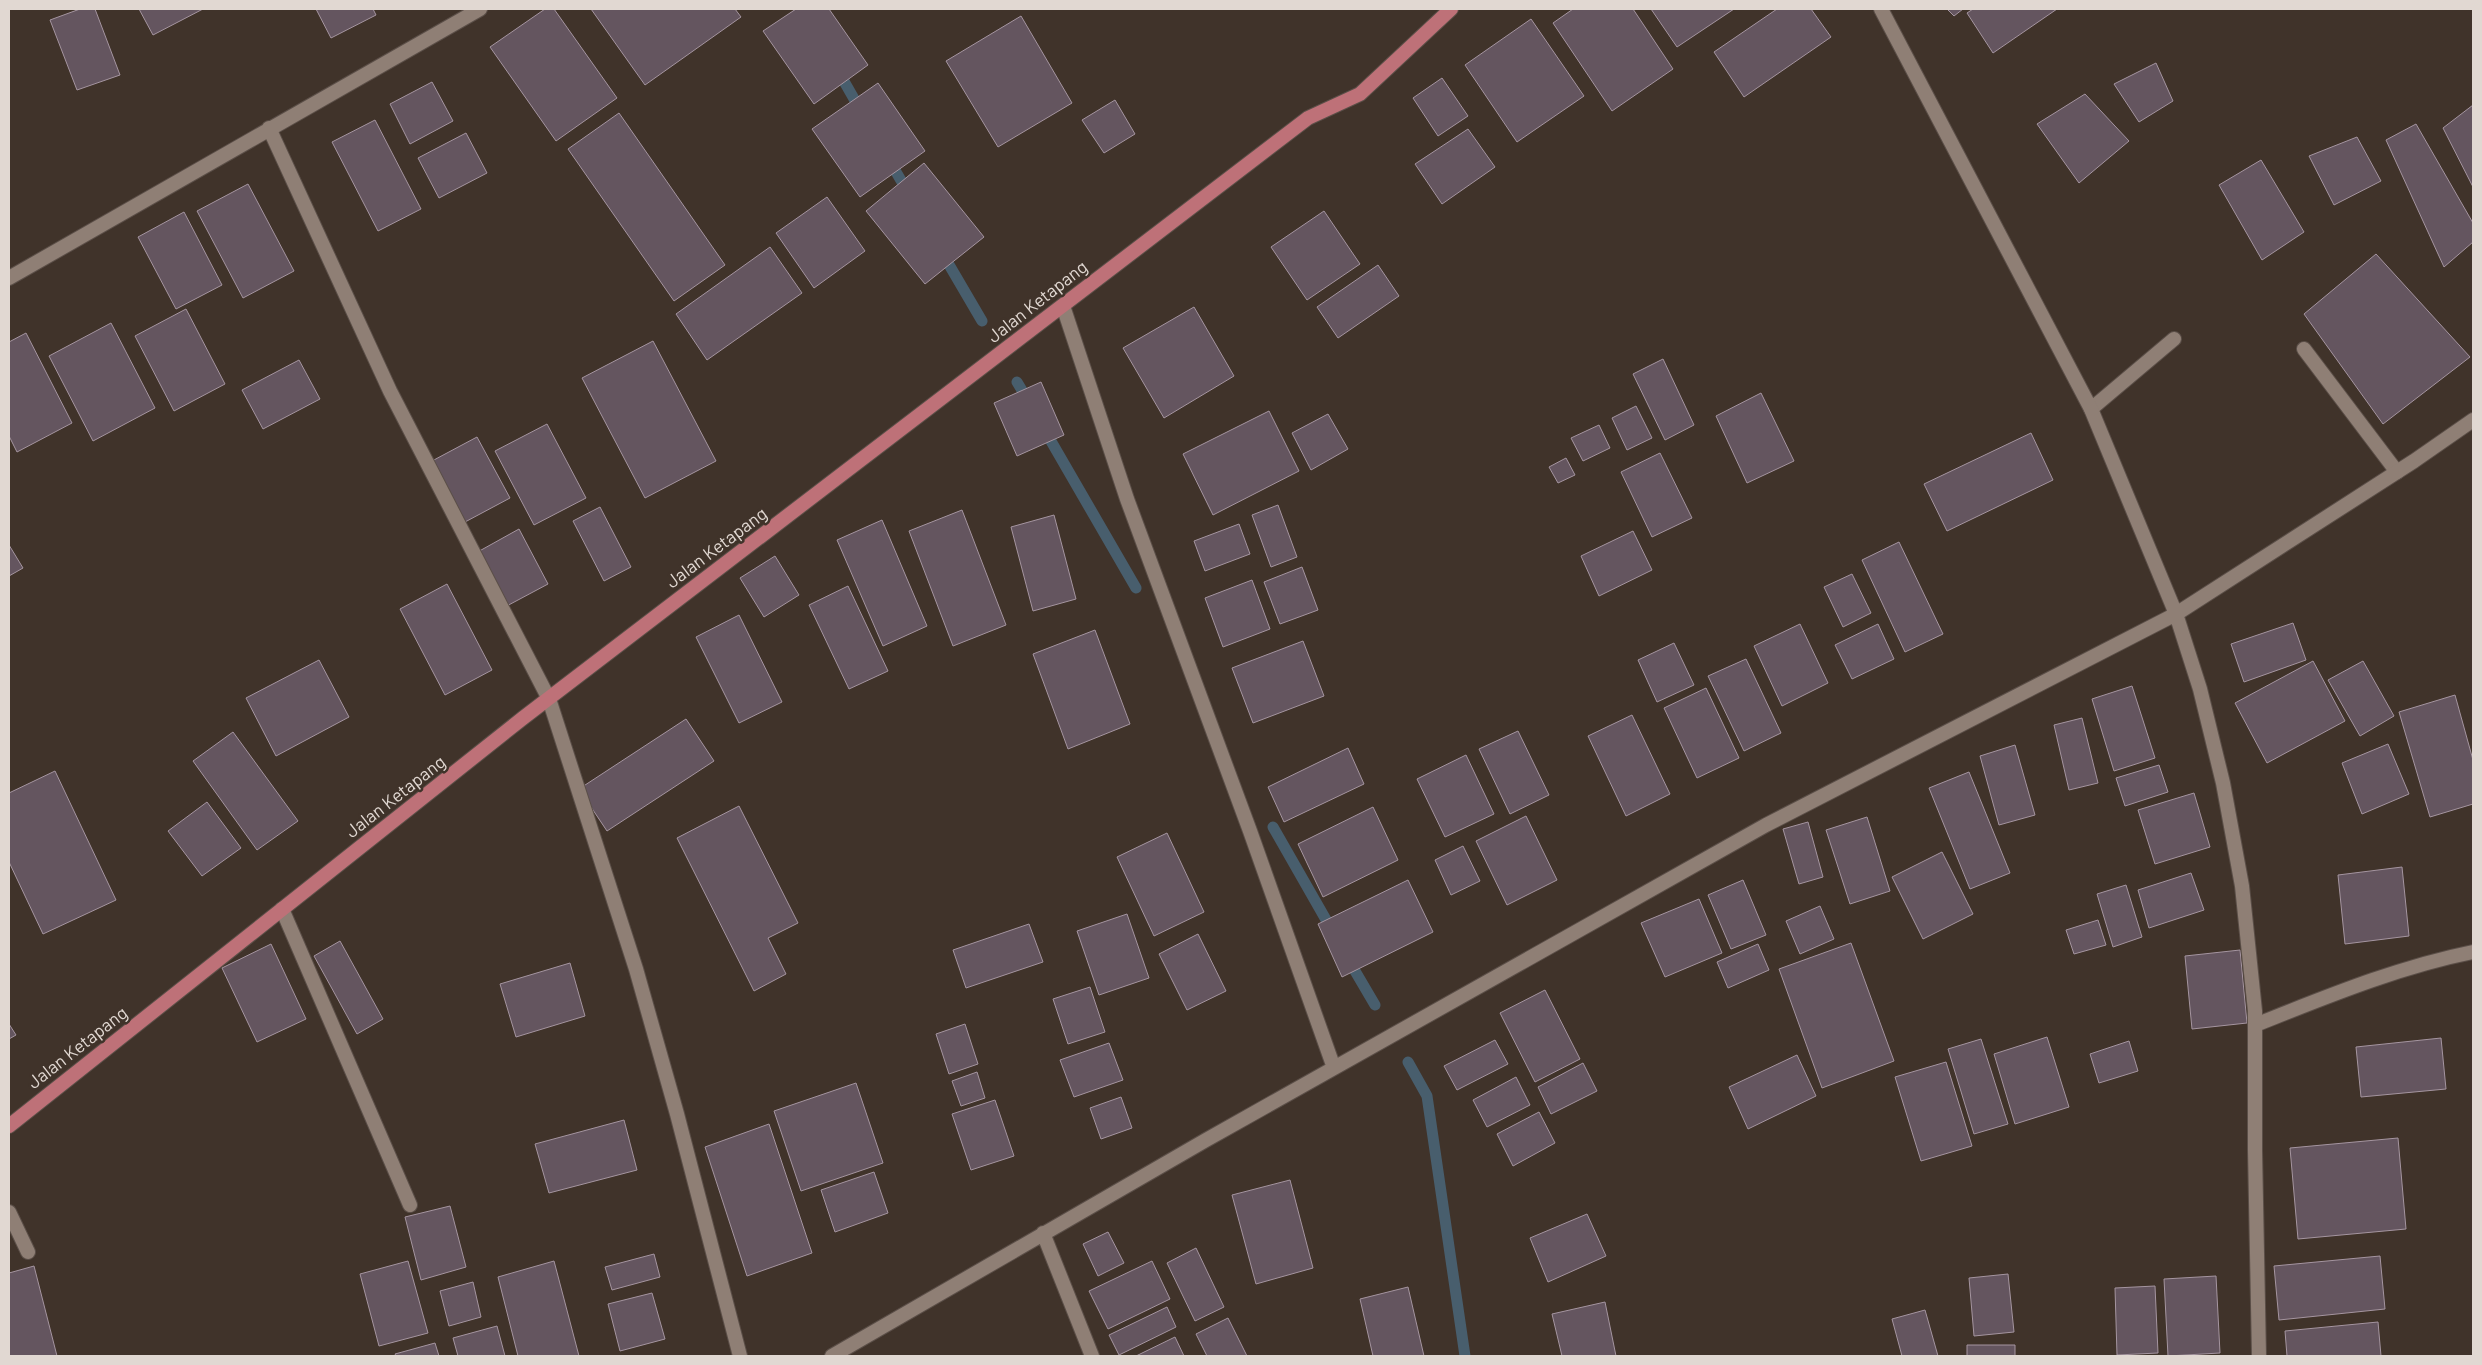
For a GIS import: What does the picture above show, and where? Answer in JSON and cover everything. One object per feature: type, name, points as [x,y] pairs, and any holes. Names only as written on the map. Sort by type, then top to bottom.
[{"type":"main road","name":"Jalan Ketapang","points":[[9,1126],[549,699],[1308,118],[1360,94],[1451,9]]},
{"type":"street","points":[[9,278],[479,9]]},
{"type":"street","points":[[1881,9],[2091,409],[2176,614],[2200,689],[2223,783],[2242,886],[2255,1025],[2255,1150],[2259,1356]]},
{"type":"street","points":[[270,128],[390,391],[549,699],[636,968],[677,1114],[740,1356]]},
{"type":"street","points":[[1063,306],[1127,499],[1250,831],[1334,1068]]},
{"type":"street","points":[[2091,409],[2174,339]]},
{"type":"street","points":[[2304,349],[2397,472]]},
{"type":"street","points":[[832,1356],[1043,1233],[1599,917],[1766,825],[2176,614],[2397,472],[2473,420]]},
{"type":"street","points":[[282,909],[410,1205]]},
{"type":"street","points":[[2255,1025],[2386,976],[2447,957],[2473,952]]},
{"type":"street","points":[[9,1212],[28,1252]]},
{"type":"street","points":[[1043,1233],[1092,1356]]},
{"type":"building","points":[[80,9],[95,9],[120,75],[77,90],[50,20]]},
{"type":"building","points":[[139,9],[203,9],[153,35]]},
{"type":"building","points":[[316,9],[373,9],[376,15],[331,38]]},
{"type":"building","points":[[545,9],[554,9],[617,98],[556,141],[490,47]]},
{"type":"building","points":[[591,9],[735,9],[741,17],[645,85]]},
{"type":"building","points":[[796,9],[829,9],[868,65],[814,104],[763,31]]},
{"type":"building","points":[[1573,9],[1633,9],[1673,69],[1612,111],[1553,23]]},
{"type":"building","points":[[1651,9],[1734,9],[1677,47]]},
{"type":"building","points":[[1777,9],[1811,9],[1831,37],[1744,97],[1714,52]]},
{"type":"building","points":[[1947,9],[1963,9],[1954,16]]},
{"type":"building","points":[[1973,9],[2057,9],[1993,53],[1967,13]]},
{"type":"building","points":[[1021,16],[1072,103],[998,147],[946,61]]},
{"type":"building","points":[[1531,19],[1584,96],[1517,142],[1465,65]]},
{"type":"building","points":[[2156,63],[2173,101],[2139,122],[2114,84]]},
{"type":"building","points":[[1442,78],[1468,116],[1438,136],[1413,98]]},
{"type":"building","points":[[432,82],[453,121],[410,144],[390,104]]},
{"type":"building","points":[[878,83],[925,151],[860,197],[812,129]]},
{"type":"building","points":[[2085,94],[2129,141],[2079,183],[2037,124]]},
{"type":"building","points":[[1115,100],[1135,134],[1104,153],[1082,120]]},
{"type":"building","points":[[2473,105],[2473,187],[2443,128]]},
{"type":"building","points":[[619,113],[725,265],[674,301],[568,149]]},
{"type":"building","points":[[375,120],[421,209],[378,231],[332,142]]},
{"type":"building","points":[[2416,124],[2473,223],[2473,242],[2444,267],[2386,140]]},
{"type":"building","points":[[1468,129],[1495,167],[1442,204],[1415,164]]},
{"type":"building","points":[[466,133],[487,173],[439,198],[418,158]]},
{"type":"building","points":[[2357,137],[2381,181],[2334,205],[2309,156]]},
{"type":"building","points":[[2261,160],[2304,232],[2262,260],[2219,185]]},
{"type":"building","points":[[924,163],[984,237],[925,284],[866,211]]},
{"type":"building","points":[[248,184],[294,271],[243,298],[197,211]]},
{"type":"building","points":[[827,197],[865,251],[814,288],[776,233]]},
{"type":"building","points":[[1324,211],[1360,264],[1307,300],[1271,247]]},
{"type":"building","points":[[184,212],[222,285],[176,309],[138,237]]},
{"type":"building","points":[[770,247],[802,293],[707,360],[676,314]]},
{"type":"building","points":[[2376,254],[2470,357],[2383,424],[2304,314]]},
{"type":"building","points":[[1378,265],[1399,296],[1338,338],[1317,307]]},
{"type":"building","points":[[1194,307],[1234,376],[1164,418],[1123,348]]},
{"type":"building","points":[[186,309],[225,384],[174,411],[135,336]]},
{"type":"building","points":[[111,323],[155,408],[93,441],[49,356]]},
{"type":"building","points":[[26,333],[72,423],[17,452],[9,436],[9,342]]},
{"type":"building","points":[[653,341],[716,461],[645,498],[582,378]]},
{"type":"building","points":[[1663,359],[1694,425],[1665,440],[1633,374]]},
{"type":"building","points":[[299,360],[320,399],[263,429],[242,390]]},
{"type":"building","points":[[1041,382],[1064,435],[1017,456],[994,403]]},
{"type":"building","points":[[1761,393],[1794,461],[1747,483],[1716,416]]},
{"type":"building","points":[[1636,406],[1652,438],[1627,450],[1612,418]]},
{"type":"building","points":[[1269,411],[1299,471],[1213,515],[1183,454]]},
{"type":"building","points":[[1328,414],[1348,449],[1311,470],[1292,433]]},
{"type":"building","points":[[547,424],[586,498],[534,525],[495,451]]},
{"type":"building","points":[[1599,425],[1610,448],[1583,461],[1571,438]]},
{"type":"building","points":[[2031,433],[2053,480],[1947,531],[1924,484]]},
{"type":"building","points":[[477,437],[510,498],[465,522],[432,461]]},
{"type":"building","points":[[1660,453],[1692,518],[1652,537],[1621,472]]},
{"type":"building","points":[[1566,458],[1575,475],[1558,483],[1549,467]]},
{"type":"building","points":[[1278,505],[1297,557],[1271,567],[1252,515]]},
{"type":"building","points":[[600,507],[631,567],[604,581],[573,521]]},
{"type":"building","points":[[962,510],[1006,625],[953,646],[909,531]]},
{"type":"building","points":[[1054,515],[1076,599],[1033,611],[1011,527]]},
{"type":"building","points":[[882,520],[927,626],[883,646],[837,540]]},
{"type":"building","points":[[1239,524],[1250,554],[1205,571],[1194,541]]},
{"type":"building","points":[[519,529],[548,584],[503,608],[474,554]]},
{"type":"building","points":[[1633,531],[1652,570],[1599,596],[1581,556]]},
{"type":"building","points":[[1899,542],[1943,634],[1905,652],[1862,560]]},
{"type":"building","points":[[9,545],[23,568],[9,576]]},
{"type":"building","points":[[775,556],[799,595],[764,617],[740,578]]},
{"type":"building","points":[[1302,567],[1318,610],[1280,624],[1264,582]]},
{"type":"building","points":[[1852,574],[1871,613],[1843,627],[1824,587]]},
{"type":"building","points":[[1252,580],[1270,629],[1223,647],[1205,598]]},
{"type":"building","points":[[447,584],[492,670],[445,695],[400,609]]},
{"type":"building","points":[[848,586],[888,671],[849,689],[809,605]]},
{"type":"building","points":[[739,615],[782,702],[739,723],[696,637]]},
{"type":"building","points":[[2293,623],[2306,660],[2244,682],[2231,644]]},
{"type":"building","points":[[1800,624],[1828,683],[1782,706],[1754,646]]},
{"type":"building","points":[[1878,624],[1894,659],[1852,679],[1835,645]]},
{"type":"building","points":[[1095,630],[1130,724],[1068,749],[1033,654]]},
{"type":"building","points":[[1303,641],[1324,696],[1253,723],[1232,668]]},
{"type":"building","points":[[1674,643],[1694,685],[1657,702],[1638,660]]},
{"type":"building","points":[[1746,659],[1781,733],[1744,751],[1708,676]]},
{"type":"building","points":[[319,660],[349,717],[276,756],[246,698]]},
{"type":"building","points":[[2313,661],[2345,721],[2267,763],[2235,703]]},
{"type":"building","points":[[2363,661],[2394,716],[2360,736],[2328,680]]},
{"type":"building","points":[[2132,686],[2155,758],[2114,771],[2092,699]]},
{"type":"building","points":[[1706,688],[1739,758],[1697,778],[1664,708]]},
{"type":"building","points":[[2455,695],[2473,760],[2473,804],[2430,817],[2399,712]]},
{"type":"building","points":[[1632,715],[1670,794],[1626,816],[1588,736]]},
{"type":"building","points":[[2082,718],[2098,783],[2069,790],[2054,725]]},
{"type":"building","points":[[686,719],[714,761],[607,831],[579,789]]},
{"type":"building","points":[[1518,731],[1549,795],[1510,814],[1479,749]]},
{"type":"building","points":[[233,732],[298,821],[257,850],[193,761]]},
{"type":"building","points":[[2388,744],[2409,794],[2362,814],[2342,763]]},
{"type":"building","points":[[2015,745],[2035,815],[1999,825],[1980,756]]},
{"type":"building","points":[[1348,748],[1364,784],[1284,822],[1268,787]]},
{"type":"building","points":[[1466,755],[1494,814],[1445,837],[1417,779]]},
{"type":"building","points":[[2159,765],[2168,792],[2125,806],[2116,778]]},
{"type":"building","points":[[55,771],[116,900],[43,934],[9,862],[9,793]]},
{"type":"building","points":[[1969,772],[2010,873],[1970,889],[1929,788]]},
{"type":"building","points":[[2194,793],[2210,847],[2155,864],[2138,810]]},
{"type":"building","points":[[207,802],[241,848],[202,876],[168,831]]},
{"type":"building","points":[[739,806],[798,923],[768,938],[786,974],[754,991],[677,838]]},
{"type":"building","points":[[1373,807],[1398,860],[1323,897],[1298,844]]},
{"type":"building","points":[[1526,816],[1557,880],[1507,905],[1476,841]]},
{"type":"building","points":[[1867,817],[1890,891],[1850,904],[1826,830]]},
{"type":"building","points":[[1808,822],[1823,877],[1799,884],[1783,829]]},
{"type":"building","points":[[1167,833],[1204,912],[1154,936],[1117,857]]},
{"type":"building","points":[[1463,846],[1480,881],[1451,895],[1435,860]]},
{"type":"building","points":[[1942,852],[1973,914],[1923,939],[1892,877]]},
{"type":"building","points":[[2402,867],[2409,936],[2345,944],[2338,875]]},
{"type":"building","points":[[2191,873],[2204,910],[2149,928],[2138,890]]},
{"type":"building","points":[[1408,880],[1433,932],[1342,977],[1318,924]]},
{"type":"building","points":[[1743,880],[1766,935],[1731,949],[1708,895]]},
{"type":"building","points":[[2126,885],[2142,937],[2113,947],[2097,894]]},
{"type":"building","points":[[1699,899],[1722,953],[1665,977],[1641,923]]},
{"type":"building","points":[[1820,906],[1834,939],[1800,954],[1786,921]]},
{"type":"building","points":[[1127,914],[1149,978],[1099,995],[1077,931]]},
{"type":"building","points":[[2098,920],[2106,945],[2074,954],[2066,930]]},
{"type":"building","points":[[1029,924],[1043,962],[966,988],[953,950]]},
{"type":"building","points":[[1198,934],[1226,991],[1187,1010],[1159,954]]},
{"type":"building","points":[[340,941],[383,1019],[357,1034],[314,956]]},
{"type":"building","points":[[1851,943],[1894,1061],[1822,1088],[1779,969]]},
{"type":"building","points":[[271,944],[306,1019],[257,1042],[222,968]]},
{"type":"building","points":[[1758,944],[1769,970],[1728,988],[1717,962]]},
{"type":"building","points":[[2240,950],[2247,1023],[2192,1029],[2185,956]]},
{"type":"building","points":[[570,963],[585,1016],[516,1037],[500,984]]},
{"type":"building","points":[[1090,987],[1105,1032],[1068,1044],[1053,999]]},
{"type":"building","points":[[1545,990],[1580,1059],[1535,1082],[1500,1013]]},
{"type":"building","points":[[9,1024],[16,1035],[9,1039]]},
{"type":"building","points":[[965,1024],[978,1064],[949,1074],[936,1034]]},
{"type":"building","points":[[2047,1037],[2069,1107],[2015,1124],[1994,1054]]},
{"type":"building","points":[[2441,1038],[2446,1089],[2361,1097],[2356,1047]]},
{"type":"building","points":[[1981,1039],[2008,1124],[1974,1134],[1948,1049]]},
{"type":"building","points":[[1495,1040],[1508,1064],[1457,1090],[1444,1066]]},
{"type":"building","points":[[2129,1041],[2138,1071],[2099,1083],[2090,1054]]},
{"type":"building","points":[[1109,1043],[1123,1080],[1074,1097],[1060,1060]]},
{"type":"building","points":[[1797,1055],[1816,1096],[1748,1129],[1729,1087]]},
{"type":"building","points":[[1946,1062],[1972,1146],[1921,1161],[1895,1077]]},
{"type":"building","points":[[1583,1063],[1597,1091],[1551,1114],[1538,1087]]},
{"type":"building","points":[[977,1072],[985,1098],[961,1106],[952,1081]]},
{"type":"building","points":[[1516,1077],[1530,1105],[1487,1127],[1473,1100]]},
{"type":"building","points":[[856,1083],[883,1163],[801,1191],[774,1111]]},
{"type":"building","points":[[1121,1097],[1132,1128],[1101,1139],[1090,1108]]},
{"type":"building","points":[[995,1100],[1014,1156],[971,1170],[952,1114]]},
{"type":"building","points":[[1539,1112],[1555,1143],[1513,1166],[1497,1134]]},
{"type":"building","points":[[624,1120],[637,1170],[549,1193],[535,1144]]},
{"type":"building","points":[[769,1124],[812,1253],[747,1276],[705,1147]]},
{"type":"building","points":[[2398,1138],[2406,1229],[2298,1239],[2290,1148]]},
{"type":"building","points":[[874,1172],[888,1213],[835,1232],[821,1190]]},
{"type":"building","points":[[1290,1180],[1313,1268],[1256,1284],[1232,1195]]},
{"type":"building","points":[[450,1206],[466,1267],[421,1280],[405,1217]]},
{"type":"building","points":[[1587,1214],[1606,1256],[1548,1282],[1530,1238]]},
{"type":"building","points":[[1108,1232],[1124,1263],[1098,1276],[1083,1244]]},
{"type":"building","points":[[1196,1248],[1224,1307],[1195,1321],[1167,1263]]},
{"type":"building","points":[[654,1254],[660,1277],[612,1290],[605,1267]]},
{"type":"building","points":[[2380,1256],[2385,1309],[2279,1320],[2274,1266]]},
{"type":"building","points":[[408,1261],[428,1333],[379,1346],[360,1274]]},
{"type":"building","points":[[554,1261],[579,1356],[518,1356],[498,1277]]},
{"type":"building","points":[[1152,1261],[1170,1299],[1108,1329],[1089,1291]]},
{"type":"building","points":[[34,1266],[57,1356],[9,1356],[9,1273]]},
{"type":"building","points":[[2008,1274],[2014,1332],[1974,1336],[1969,1278]]},
{"type":"building","points":[[2216,1276],[2220,1353],[2168,1356],[2164,1279]]},
{"type":"building","points":[[473,1282],[481,1317],[449,1326],[440,1291]]},
{"type":"building","points":[[2155,1286],[2158,1353],[2117,1355],[2115,1288]]},
{"type":"building","points":[[1408,1287],[1424,1356],[1373,1356],[1360,1299]]},
{"type":"building","points":[[652,1293],[665,1339],[620,1351],[608,1304]]},
{"type":"building","points":[[1605,1302],[1616,1356],[1562,1356],[1552,1314]]},
{"type":"building","points":[[1167,1307],[1176,1327],[1119,1355],[1109,1335]]},
{"type":"building","points":[[1925,1310],[1938,1356],[1902,1356],[1892,1319]]},
{"type":"building","points":[[1228,1318],[1247,1356],[1207,1356],[1196,1334]]},
{"type":"building","points":[[2378,1322],[2381,1356],[2287,1356],[2285,1331]]},
{"type":"building","points":[[497,1326],[505,1356],[458,1356],[453,1338]]},
{"type":"building","points":[[1175,1337],[1184,1356],[1136,1356]]},
{"type":"building","points":[[435,1343],[439,1356],[396,1356],[395,1354]]},
{"type":"building","points":[[1967,1345],[2015,1345],[2015,1356],[1967,1356]]},
{"type":"waterway","points":[[837,69],[861,111]]},
{"type":"waterway","points":[[889,160],[909,194]]},
{"type":"waterway","points":[[941,251],[982,321]]},
{"type":"waterway","points":[[1017,382],[1029,402]]},
{"type":"waterway","points":[[1044,429],[1136,588]]},
{"type":"waterway","points":[[1273,827],[1333,932]]},
{"type":"waterway","points":[[1348,959],[1375,1005]]},
{"type":"waterway","points":[[1408,1062],[1427,1096],[1465,1356]]}]
